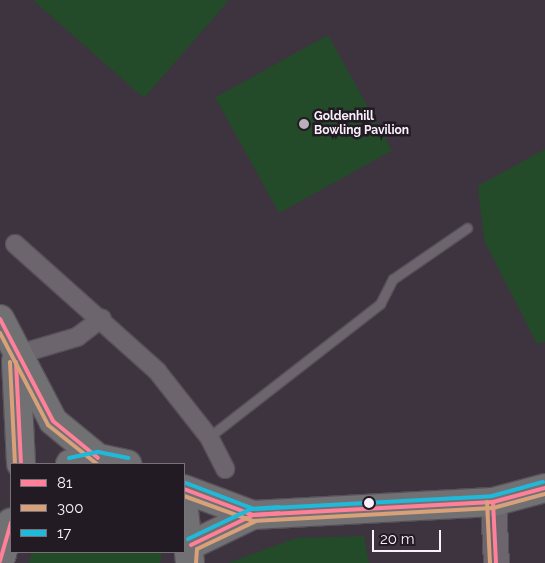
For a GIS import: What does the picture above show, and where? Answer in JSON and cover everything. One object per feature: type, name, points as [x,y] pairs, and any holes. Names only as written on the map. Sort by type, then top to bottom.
[{"type":"main road","points":[[0,319],[16,355],[53,421],[98,458]]},
{"type":"main road","points":[[16,355],[21,463]]},
{"type":"main road","points":[[75,463],[98,458],[122,463]]},
{"type":"main road","points":[[185,489],[253,514],[493,502],[545,488]]},
{"type":"main road","points":[[185,517],[191,554],[253,514]]},
{"type":"main road","points":[[0,561],[10,527]]},
{"type":"street","points":[[14,244],[102,318],[157,371],[209,437],[225,468]]},
{"type":"street","points":[[16,355],[77,337],[102,318]]},
{"type":"street","points":[[493,502],[496,563]]},
{"type":"lane","points":[[209,437],[380,304],[393,279],[467,228]]},
{"type":"green space","points":[[33,0],[229,0],[144,98]]},
{"type":"green space","name":"Goldenhill Bowling Pavilion","points":[[328,35],[392,150],[279,213],[215,98]]},
{"type":"green space","points":[[545,149],[545,342],[537,344],[484,240],[478,186]]},
{"type":"green space","points":[[364,536],[369,563],[228,563],[296,538]]},
{"type":"green space","points":[[32,553],[162,553],[160,563],[29,563]]},
{"type":"transit line","name":"81","points":[[0,319],[53,421],[98,458]]},
{"type":"transit line","name":"300","points":[[0,333],[48,425],[96,463]]},
{"type":"transit line","name":"300","points":[[10,362],[15,463]]},
{"type":"transit line","name":"81","points":[[16,362],[21,463]]},
{"type":"transit line","name":"17","points":[[69,458],[98,452],[128,458]]},
{"type":"transit line","name":"17","points":[[186,483],[254,509],[492,496],[543,482]]},
{"type":"transit line","name":"81","points":[[185,489],[253,515],[493,502],[545,488]]},
{"type":"transit line","name":"300","points":[[185,496],[253,521],[493,508],[545,494]]},
{"type":"transit line","name":"300","points":[[487,502],[490,563]]},
{"type":"transit line","name":"81","points":[[493,502],[496,563]]},
{"type":"transit line","name":"17","points":[[188,539],[251,509],[279,507]]},
{"type":"transit line","name":"81","points":[[191,545],[253,515],[279,513]]},
{"type":"transit line","name":"300","points":[[196,563],[197,549],[256,521]]},
{"type":"transit line","name":"81","points":[[0,561],[10,526]]},
{"type":"place","name":"Goldenhill Bowling Pavilion","points":[[304,124]]}]
